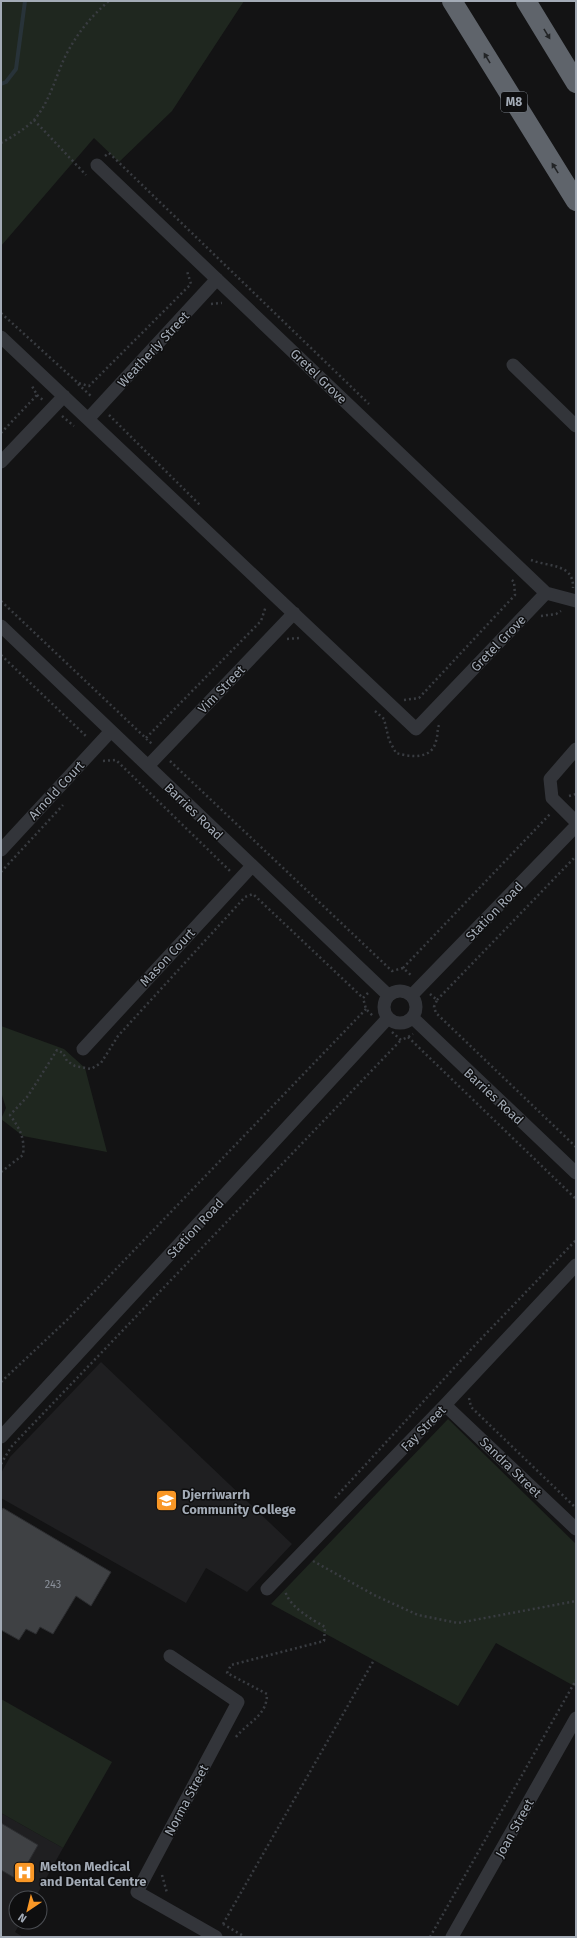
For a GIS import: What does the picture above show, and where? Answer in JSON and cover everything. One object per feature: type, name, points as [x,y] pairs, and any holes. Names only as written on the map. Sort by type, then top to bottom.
[{"type":"highway","name":"M8","points":[[452,1],[576,202]]},
{"type":"highway","points":[[526,1],[576,82]]},
{"type":"street","name":"Gretel Grove","points":[[1,337],[416,729],[546,593],[97,165]]},
{"type":"street","name":"Weatherly Street","points":[[88,419],[218,279]]},
{"type":"street","points":[[513,365],[576,426]]},
{"type":"street","points":[[1,462],[64,396]]},
{"type":"street","points":[[546,593],[573,600]]},
{"type":"street","name":"Vim Street","points":[[148,766],[294,613]]},
{"type":"street","name":"Barries Road","points":[[1,626],[388,995]]},
{"type":"street","name":"Arnold Court","points":[[1,850],[111,731]]},
{"type":"street","points":[[576,749],[550,779],[552,798],[576,822]]},
{"type":"street","name":"Station Road","points":[[412,995],[576,826]]},
{"type":"street","name":"Mason Court","points":[[83,1049],[252,866]]},
{"type":"street","points":[[400,990],[412,995],[417,1007],[413,1018],[402,1023],[397,1023],[388,1018],[384,1008],[388,995],[400,990]]},
{"type":"street","name":"Station Road","points":[[1,1437],[388,1018]]},
{"type":"street","name":"Barries Road","points":[[413,1018],[576,1173]]},
{"type":"street","name":"Fay Street","points":[[267,1589],[307,1556],[450,1408],[576,1265]]},
{"type":"street","name":"Sandra Street","points":[[450,1408],[576,1529]]},
{"type":"street","name":"Norma Street","points":[[170,1656],[238,1702],[137,1892],[216,1937]]},
{"type":"street","name":"Joan Street","points":[[452,1937],[576,1718]]},
{"type":"path","points":[[1,143],[34,120],[48,99],[65,58],[77,35],[92,15],[109,1]]},
{"type":"path","points":[[34,120],[87,175],[109,153],[371,406]]},
{"type":"path","points":[[182,266],[228,308]]},
{"type":"path","points":[[78,383],[89,386],[191,284],[188,271]]},
{"type":"path","points":[[1,313],[78,383],[204,509]]},
{"type":"path","points":[[1,434],[37,395],[31,383]]},
{"type":"path","points":[[530,559],[541,564],[551,564],[562,568],[570,573],[573,582],[573,600],[567,608],[556,614],[539,617]]},
{"type":"path","points":[[399,695],[405,701],[419,698],[504,606],[514,595],[514,582],[508,577]]},
{"type":"path","points":[[1,601],[392,971],[403,968],[567,796],[576,794]]},
{"type":"path","points":[[146,738],[261,621],[266,606]]},
{"type":"path","points":[[284,639],[299,637],[304,643]]},
{"type":"path","points":[[1,655],[111,760]]},
{"type":"path","points":[[373,708],[384,719],[389,740],[396,753],[411,758],[422,756],[430,751],[436,742],[437,730],[441,720]]},
{"type":"path","points":[[99,766],[104,760],[116,760],[238,880],[363,998]]},
{"type":"path","points":[[1,872],[68,799]]},
{"type":"path","points":[[576,856],[437,1000],[434,1007],[436,1014],[576,1147]]},
{"type":"path","points":[[1,1172],[22,1155],[24,1142],[18,1125],[10,1115],[28,1096],[57,1050],[63,1053],[67,1061],[75,1066],[91,1069],[101,1063],[118,1036],[245,897],[253,894]]},
{"type":"path","points":[[403,968],[437,1000]]},
{"type":"path","points":[[1,1382],[67,1320],[366,1009]]},
{"type":"path","points":[[408,1037],[576,1200]]},
{"type":"path","points":[[1,1464],[11,1448],[401,1040]]},
{"type":"path","points":[[330,1503],[476,1344],[576,1240]]},
{"type":"path","points":[[450,1408],[469,1396],[471,1407],[576,1508]]},
{"type":"path","points":[[307,1556],[318,1555]]},
{"type":"path","points":[[307,1556],[308,1565]]},
{"type":"path","points":[[307,1556],[374,1595],[418,1615],[458,1623],[576,1601]]},
{"type":"path","points":[[232,1743],[236,1736],[262,1713],[267,1705],[267,1694],[226,1673],[231,1665],[324,1641],[325,1626],[294,1605],[286,1596],[285,1590],[289,1585]]},
{"type":"path","points":[[223,1924],[374,1660]]},
{"type":"path","points":[[430,1937],[576,1680]]},
{"type":"path","points":[[163,1870],[161,1877],[166,1892],[172,1896]]},
{"type":"path","points":[[216,1921],[245,1937]]},
{"type":"shaded area","points":[[1,1],[244,1],[172,111],[119,162],[94,138],[1,246]]},
{"type":"shaded area","points":[[1,1026],[64,1049],[85,1068],[107,1152],[23,1136],[1,1119],[6,1108],[1,1092]]},
{"type":"shaded area","name":"Djerriwarrh Community College","points":[[101,1362],[292,1544],[247,1592],[206,1568],[186,1603],[1,1498],[1,1473],[10,1457]]},
{"type":"shaded area","points":[[448,1419],[576,1544],[576,1687],[496,1643],[458,1706],[271,1604]]},
{"type":"shaded area","points":[[1,1699],[112,1762],[63,1848],[1,1813]]},
{"type":"shaded area","name":"Melton Medical and Dental Centre","points":[[1,1813],[63,1848],[39,1890],[8,1890],[8,1930],[16,1930],[15,1932],[23,1937],[1,1937]]},
{"type":"building","points":[[3,1508],[111,1572],[91,1606],[76,1596],[53,1634],[40,1627],[36,1634],[26,1629],[19,1640],[1,1630],[1,1511]]},
{"type":"building","points":[[1,1823],[38,1845],[18,1880],[1,1870]]},
{"type":"waterway","points":[[1,84],[6,82],[16,69],[25,1]]},
{"type":"place","name":"Djerriwarrh Community College","points":[[167,1501]]},
{"type":"place","name":"Melton Medical and Dental Centre","points":[[25,1873]]}]
